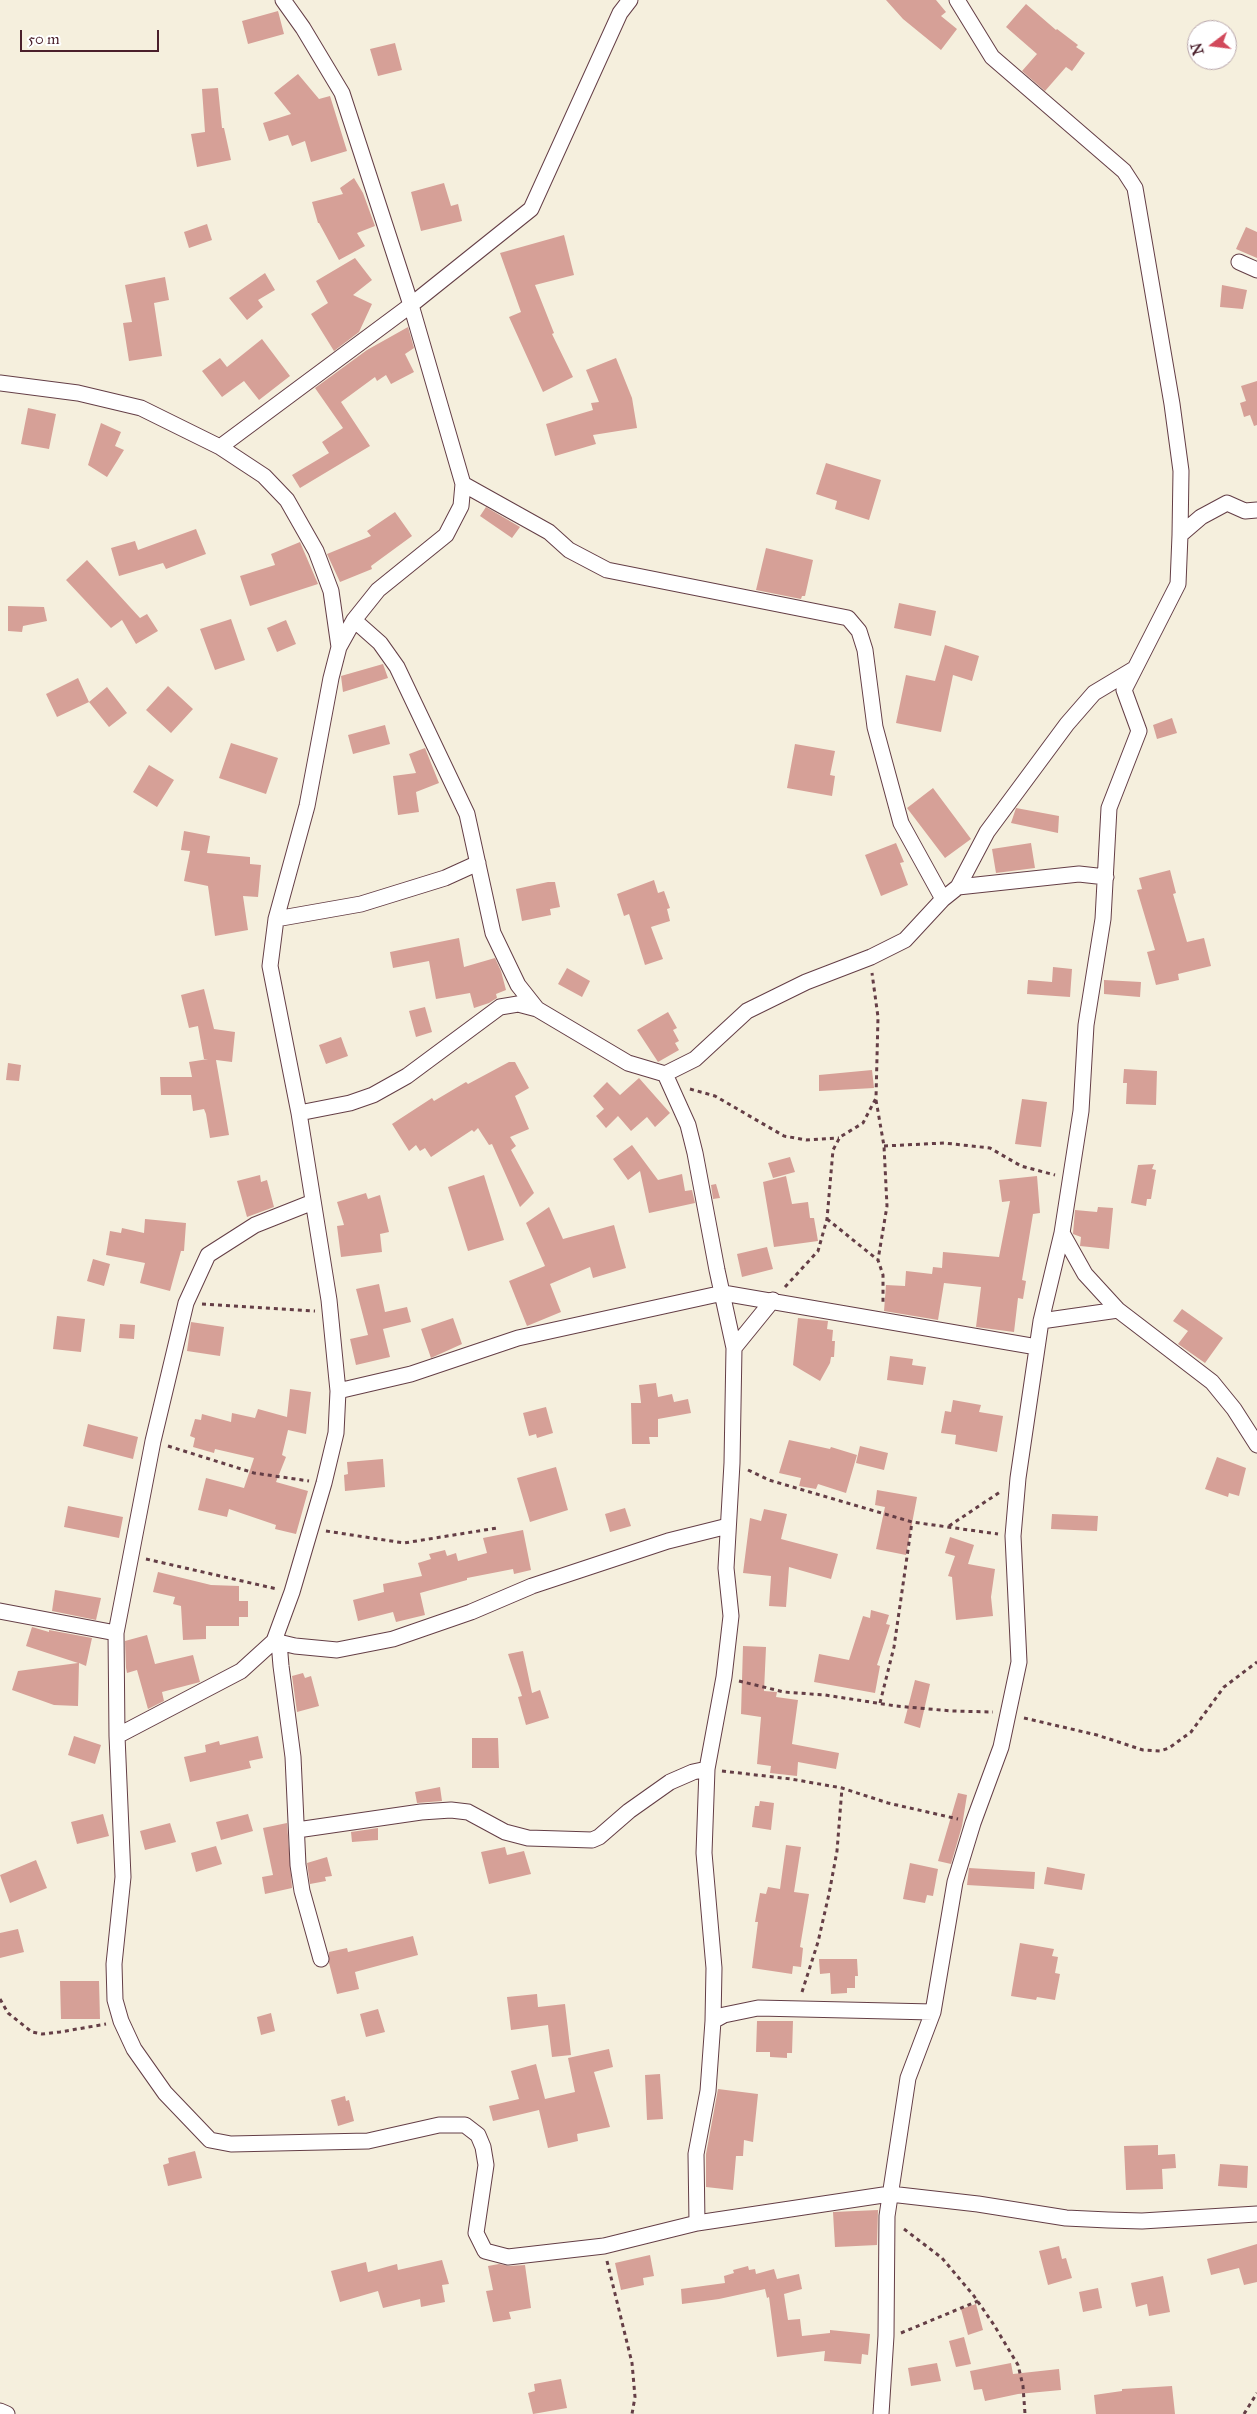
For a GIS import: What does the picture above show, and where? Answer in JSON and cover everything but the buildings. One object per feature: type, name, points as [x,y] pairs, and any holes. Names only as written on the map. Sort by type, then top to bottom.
[{"type":"street","points":[[283,0],[303,28],[342,93],[412,305],[463,484],[461,506],[446,535],[378,590],[354,620],[339,647],[331,678],[307,806],[276,919],[270,966],[299,1113],[330,1312],[338,1390],[336,1433],[324,1483],[277,1641],[293,1757],[298,1865],[302,1891],[321,1959]]},
{"type":"street","points":[[220,447],[412,305],[532,209],[620,13],[630,0]]},
{"type":"street","points":[[881,2414],[886,2336],[887,2216],[908,2078],[933,2012],[955,1882],[973,1823],[1001,1747],[1019,1662],[1013,1536],[1018,1478],[1041,1321],[1062,1233],[1081,1111],[1086,1025],[1103,919],[1109,808],[1139,731],[1124,690],[1178,584],[1180,535],[1181,471],[1172,404],[1135,188],[1124,171],[992,57],[958,0]]},
{"type":"street","points":[[1239,262],[1257,270]]},
{"type":"street","points":[[0,382],[78,393],[141,408],[220,447],[264,476],[287,500],[316,551],[332,591],[339,647]]},
{"type":"street","points":[[463,484],[549,532],[569,550],[607,570],[848,618],[859,631],[865,650],[875,727],[901,824],[943,899]]},
{"type":"street","points":[[1180,535],[1200,517],[1227,504],[1245,511],[1257,510]]},
{"type":"street","points":[[354,620],[380,643],[397,667],[467,814],[494,933],[518,985],[538,1009]]},
{"type":"street","points":[[667,1078],[695,1059],[747,1011],[806,982],[871,957],[905,940],[943,899],[958,887],[987,832],[1067,724],[1094,693],[1134,669]]},
{"type":"street","points":[[276,919],[361,904],[445,878],[478,863]]},
{"type":"street","points":[[958,887],[1079,874],[1106,877]]},
{"type":"street","points":[[299,1113],[350,1103],[373,1095],[407,1076],[500,1007],[518,1004],[538,1009],[628,1063],[667,1078],[688,1125],[734,1348],[732,1463],[726,1568],[731,1616],[724,1677],[707,1769],[704,1853],[714,1968],[713,2021],[708,2091],[696,2154],[697,2223]]},
{"type":"street","points":[[313,1202],[255,1225],[208,1255],[186,1303],[153,1441],[116,1633],[117,1736],[123,1877],[114,1964],[115,2000],[121,2021],[134,2049],[165,2093],[210,2140],[231,2144],[368,2141],[439,2125],[465,2125],[478,2135],[483,2147],[486,2164],[476,2233],[485,2250],[508,2257],[604,2246],[697,2223],[890,2194],[1091,2219],[1142,2221],[1257,2214]]},
{"type":"street","points":[[1062,1233],[1085,1274],[1118,1310],[1212,1382],[1234,1409],[1257,1445]]},
{"type":"street","points":[[338,1390],[411,1374],[518,1338],[723,1293],[773,1300],[877,1321],[1037,1347]]},
{"type":"street","points":[[734,1348],[773,1300]]},
{"type":"street","points":[[1041,1321],[1118,1310]]},
{"type":"street","points":[[277,1641],[295,1646],[337,1650],[393,1639],[462,1615],[532,1586],[668,1541],[728,1526]]},
{"type":"street","points":[[0,1611],[116,1633]]},
{"type":"street","points":[[117,1736],[241,1671],[277,1641]]},
{"type":"street","points":[[297,1830],[421,1812],[450,1810],[468,1812],[505,1832],[528,1838],[592,1840],[599,1837],[629,1811],[670,1782],[693,1772],[707,1769]]},
{"type":"street","points":[[713,2021],[724,2015],[758,2008],[933,2012]]},
{"type":"street","points":[[0,2411],[7,2414]]},
{"type":"path","points":[[871,957],[878,1017],[876,1098],[884,1146],[887,1206],[878,1260],[883,1275],[882,1307],[877,1321]]},
{"type":"path","points":[[667,1078],[715,1096],[784,1136],[806,1140],[840,1138]]},
{"type":"path","points":[[773,1300],[818,1251],[827,1219],[833,1150],[840,1138],[863,1123],[876,1098]]},
{"type":"path","points":[[884,1146],[944,1143],[990,1148],[1021,1166],[1069,1179]]},
{"type":"path","points":[[827,1219],[878,1260]]},
{"type":"path","points":[[186,1303],[238,1308],[330,1312]]},
{"type":"path","points":[[153,1441],[254,1473],[324,1483]]},
{"type":"path","points":[[732,1463],[769,1480],[912,1522],[1013,1536]]},
{"type":"path","points":[[948,1527],[1018,1478]]},
{"type":"path","points":[[880,1703],[894,1647],[912,1522]]},
{"type":"path","points":[[311,1528],[342,1535],[404,1543],[497,1528]]},
{"type":"path","points":[[131,1555],[292,1592]]},
{"type":"path","points":[[724,1677],[784,1692],[825,1695],[952,1711],[1008,1713],[1038,1722],[1097,1735],[1143,1750],[1160,1751],[1169,1748],[1191,1732],[1224,1688],[1257,1662]]},
{"type":"path","points":[[707,1769],[791,1779],[842,1788],[888,1803],[973,1823]]},
{"type":"path","points":[[796,2009],[818,1942],[829,1894],[837,1851],[842,1788]]},
{"type":"path","points":[[0,1999],[8,2012],[25,2028],[42,2034],[121,2021]]},
{"type":"path","points":[[887,2216],[942,2258],[978,2301],[1018,2365],[1023,2386],[1025,2414]]},
{"type":"path","points":[[604,2246],[632,2363],[635,2398],[632,2414]]},
{"type":"path","points":[[886,2336],[923,2325],[978,2301]]},
{"type":"path","points":[[1244,2414],[1257,2393]]}]
